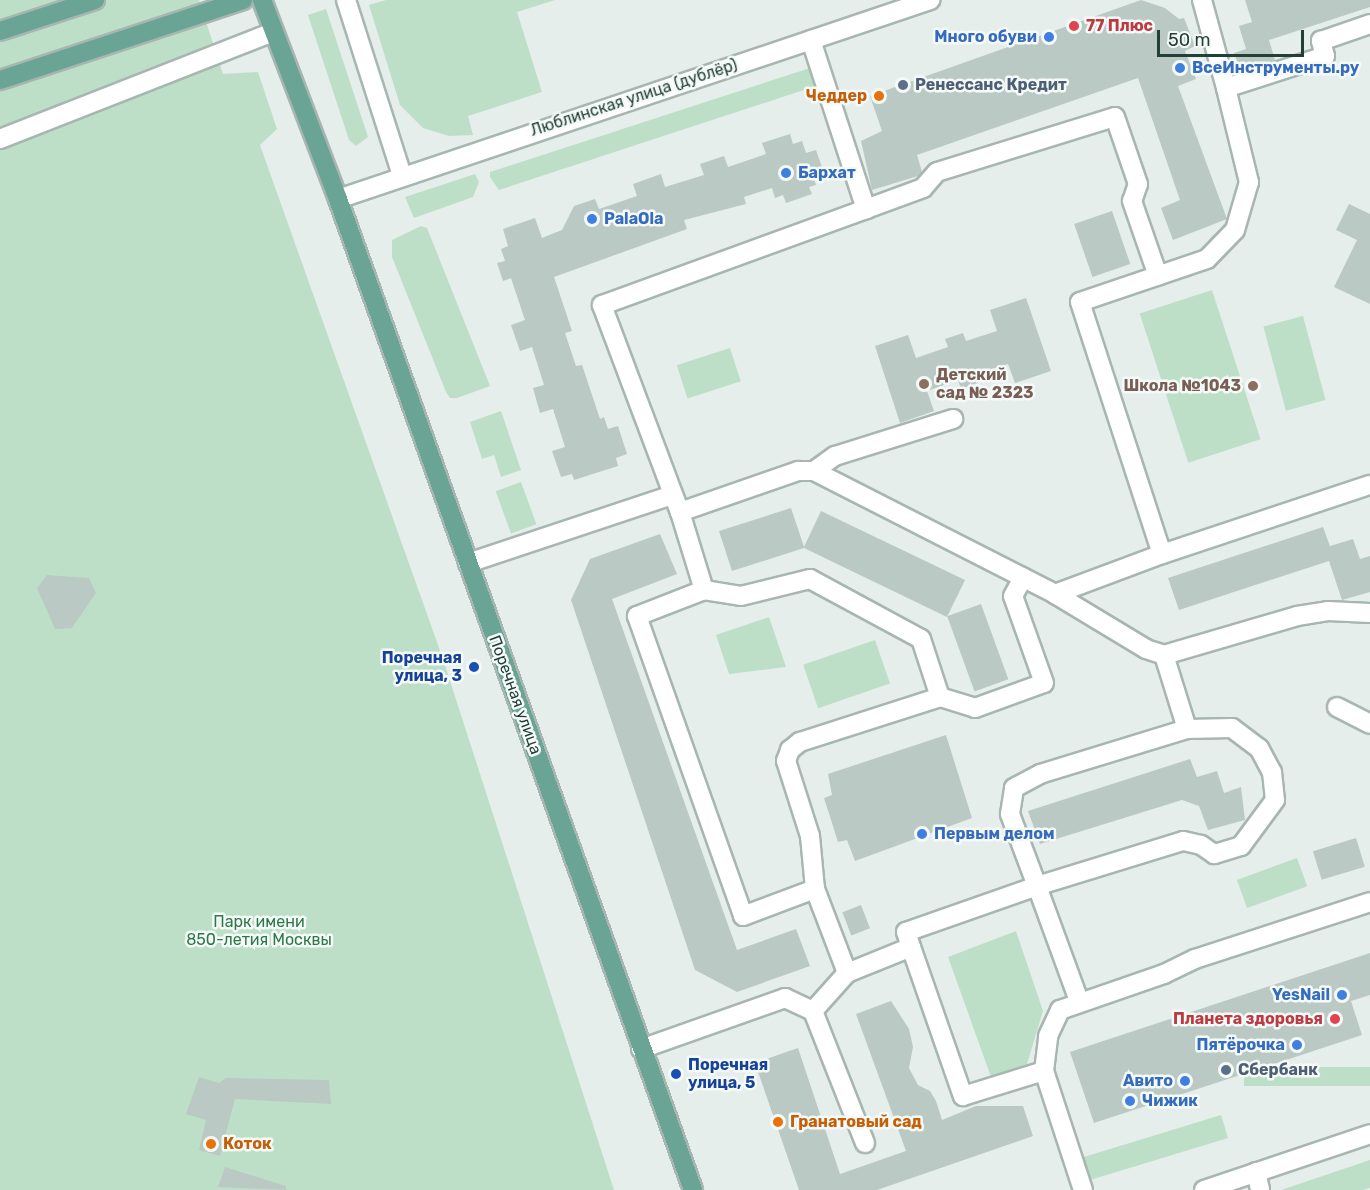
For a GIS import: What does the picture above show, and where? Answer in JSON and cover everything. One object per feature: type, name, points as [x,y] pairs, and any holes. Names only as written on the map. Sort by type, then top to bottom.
[{"type":"main road","points":[[0,31],[94,0]]},
{"type":"main road","points":[[0,80],[243,0]]},
{"type":"main road","name":"Поречная улица","points":[[262,0],[338,199],[693,1190]]},
{"type":"street","points":[[346,0],[402,175]]},
{"type":"street","name":"Люблинская улица (дублёр)","points":[[338,199],[402,175],[930,0]]},
{"type":"street","points":[[1162,554],[1080,302],[1207,259],[1235,230],[1249,183],[1202,0]]},
{"type":"street","points":[[1226,88],[1325,56],[1321,41],[1370,24]]},
{"type":"street","points":[[0,139],[273,32]]},
{"type":"street","points":[[811,40],[866,209]]},
{"type":"street","points":[[704,590],[680,512],[602,304],[923,188],[937,172],[1115,117],[1138,184],[1132,201],[1158,276]]},
{"type":"street","points":[[814,471],[836,456],[954,419]]},
{"type":"street","points":[[680,512],[798,471],[814,471],[1055,594],[1146,649],[1164,655],[1297,616],[1328,611],[1370,614]]},
{"type":"street","points":[[1055,594],[1162,554],[1370,485]]},
{"type":"street","points":[[468,563],[672,495]]},
{"type":"street","points":[[848,973],[815,889],[810,836],[786,761],[790,750],[800,742],[940,697],[975,708],[1044,683],[1013,596],[1023,578]]},
{"type":"street","points":[[815,889],[743,916],[637,616],[704,590],[741,596],[810,579],[921,639],[940,697]]},
{"type":"street","points":[[1164,655],[1187,729]]},
{"type":"street","points":[[1337,707],[1370,724]]},
{"type":"street","points":[[1044,1071],[963,1096],[906,932],[1037,886],[1183,841],[1201,845],[1214,854],[1241,846],[1275,800],[1272,772],[1259,748],[1232,728],[1187,729],[1040,774],[1014,788],[1010,814],[1037,886],[1079,1001]]},
{"type":"street","points":[[1083,1190],[1044,1071],[1048,1036],[1060,1010],[1079,1001],[1370,902]]},
{"type":"street","points":[[813,1011],[848,973],[911,947]]},
{"type":"street","points":[[641,1049],[785,998],[813,1011],[865,1143]]},
{"type":"street","points":[[1204,1190],[1258,1181],[1370,1134]]},
{"type":"green space","name":"Парк имени 850-летия Москвы","points":[[0,0],[199,0],[223,74],[258,72],[277,129],[260,145],[443,659],[614,1190],[0,1190]]},
{"type":"green space","points":[[386,0],[555,0],[517,12],[542,92],[468,116],[473,135],[449,136],[423,128],[400,105],[369,5]]},
{"type":"green space","points":[[326,9],[368,137],[356,146],[349,140],[308,15]]},
{"type":"green space","points":[[810,68],[816,86],[499,190],[490,177],[490,172]]},
{"type":"green space","points":[[475,174],[479,182],[473,197],[414,218],[405,197]]},
{"type":"green space","points":[[421,226],[427,228],[490,386],[457,398],[450,398],[446,392],[392,257],[392,240]]},
{"type":"green space","points":[[1212,290],[1261,439],[1188,463],[1140,313]]},
{"type":"green space","points":[[1303,316],[1326,400],[1286,411],[1263,327]]},
{"type":"green space","points":[[730,348],[741,381],[688,399],[677,365]]},
{"type":"green space","points":[[501,411],[521,470],[501,477],[494,455],[482,459],[470,422]]},
{"type":"green space","points":[[521,482],[536,524],[511,534],[496,491]]},
{"type":"green space","points":[[769,617],[786,667],[729,674],[716,635]]},
{"type":"green space","points":[[875,640],[890,683],[818,708],[803,665]]},
{"type":"green space","points":[[1297,858],[1307,886],[1247,908],[1237,880]]},
{"type":"green space","points":[[1016,931],[1043,1011],[1027,1064],[991,1077],[948,957]]},
{"type":"green space","points":[[1244,1067],[1370,1067],[1370,1086],[1244,1086]]},
{"type":"green space","points":[[1221,1115],[1228,1138],[1089,1180],[1082,1157]]},
{"type":"green space","points":[[1370,1160],[1370,1188],[1363,1190],[1281,1190]]},
{"type":"building","points":[[1141,0],[1165,8],[1179,19],[1184,18],[1195,46],[1185,51],[1196,79],[1178,86],[1227,219],[1173,240],[1161,208],[1180,200],[1138,78],[917,155],[922,172],[918,176],[872,190],[861,141],[882,131],[870,96]]},
{"type":"building","points":[[1245,0],[1370,0],[1370,7],[1269,40],[1275,60],[1241,71],[1234,53],[1246,49],[1239,26],[1252,22]]},
{"type":"building","points":[[790,134],[793,144],[802,141],[806,153],[816,150],[823,170],[812,173],[816,185],[809,187],[812,194],[786,203],[783,195],[775,198],[772,188],[744,197],[746,204],[684,220],[687,229],[554,277],[572,331],[565,333],[576,366],[582,365],[600,419],[604,417],[608,429],[618,426],[627,454],[616,458],[618,466],[574,480],[572,474],[561,477],[552,451],[565,447],[553,409],[540,413],[533,388],[544,385],[532,347],[520,351],[511,325],[525,320],[511,278],[503,281],[497,263],[505,261],[501,249],[508,246],[503,229],[535,218],[542,238],[562,230],[574,206],[595,199],[599,209],[637,196],[633,184],[661,174],[665,187],[704,175],[700,164],[724,156],[728,167],[766,154],[762,143]]},
{"type":"building","points":[[1349,204],[1370,214],[1370,304],[1334,287],[1357,240],[1336,230]]},
{"type":"building","points":[[1112,211],[1130,264],[1092,277],[1074,224]]},
{"type":"building","points":[[1026,298],[1051,371],[1015,383],[1008,364],[978,374],[980,382],[961,389],[958,380],[927,391],[934,411],[900,423],[875,346],[908,335],[916,358],[948,347],[945,339],[963,333],[966,341],[997,331],[990,310]]},
{"type":"building","points":[[791,508],[804,547],[821,511],[965,580],[947,617],[804,548],[732,571],[719,531]]},
{"type":"building","points":[[1323,527],[1330,546],[1353,539],[1360,559],[1370,556],[1370,592],[1342,600],[1329,561],[1179,610],[1168,578]]},
{"type":"building","points":[[660,534],[677,574],[612,599],[737,950],[796,929],[810,966],[737,992],[695,970],[571,600],[590,559]]},
{"type":"building","points":[[47,575],[89,578],[96,593],[72,628],[55,629],[37,588]]},
{"type":"building","points":[[981,604],[1008,679],[975,691],[947,616]]},
{"type":"building","points":[[946,735],[972,818],[855,861],[847,840],[838,842],[824,798],[832,795],[828,774]]},
{"type":"building","points":[[1190,759],[1197,777],[1217,771],[1224,793],[1241,787],[1245,820],[1208,830],[1199,806],[1182,800],[1040,844],[1028,811]]},
{"type":"building","points":[[1356,838],[1365,867],[1322,880],[1313,851]]},
{"type":"building","points":[[861,905],[870,928],[851,936],[842,912]]},
{"type":"building","points":[[1370,953],[1370,995],[1351,1001],[1362,1035],[1094,1123],[1070,1052]]},
{"type":"building","points":[[891,1001],[909,1029],[913,1047],[909,1068],[918,1085],[930,1091],[942,1120],[976,1106],[1023,1106],[1033,1136],[877,1190],[799,1190],[755,1063],[798,1048],[840,1174],[906,1151],[856,1014]]},
{"type":"building","points":[[199,1077],[219,1083],[226,1078],[329,1080],[331,1104],[235,1099],[220,1156],[199,1150],[206,1120],[186,1114]]},
{"type":"building","points":[[225,1167],[286,1186],[286,1190],[218,1187]]},
{"type":"place","name":"77 Плюс","points":[[1074,26]]},
{"type":"place","name":"Много обуви","points":[[1049,37]]},
{"type":"place","name":"ВсеИнструменты.ру","points":[[1180,68]]},
{"type":"place","name":"Ренессанс Кредит","points":[[903,85]]},
{"type":"place","name":"Чеддер","points":[[879,96]]},
{"type":"place","name":"Бархат","points":[[786,173]]},
{"type":"place","name":"PalaOla","points":[[592,219]]},
{"type":"place","name":"Детский сад № 2323","points":[[924,384]]},
{"type":"place","name":"Школа №1043","points":[[1253,386]]},
{"type":"place","name":"Поречная улица, 3","points":[[474,667]]},
{"type":"place","name":"Первым делом","points":[[922,834]]},
{"type":"place","name":"YesNail","points":[[1342,995]]},
{"type":"place","name":"Планета здоровья","points":[[1335,1019]]},
{"type":"place","name":"Пятёрочка","points":[[1297,1045]]},
{"type":"place","name":"Сбербанк","points":[[1226,1070]]},
{"type":"place","name":"Поречная улица, 5","points":[[676,1074]]},
{"type":"place","name":"Авито","points":[[1185,1081]]},
{"type":"place","name":"Чижик","points":[[1130,1101]]},
{"type":"place","name":"Гранатовый сад","points":[[778,1122]]},
{"type":"place","name":"Коток","points":[[211,1144]]}]
